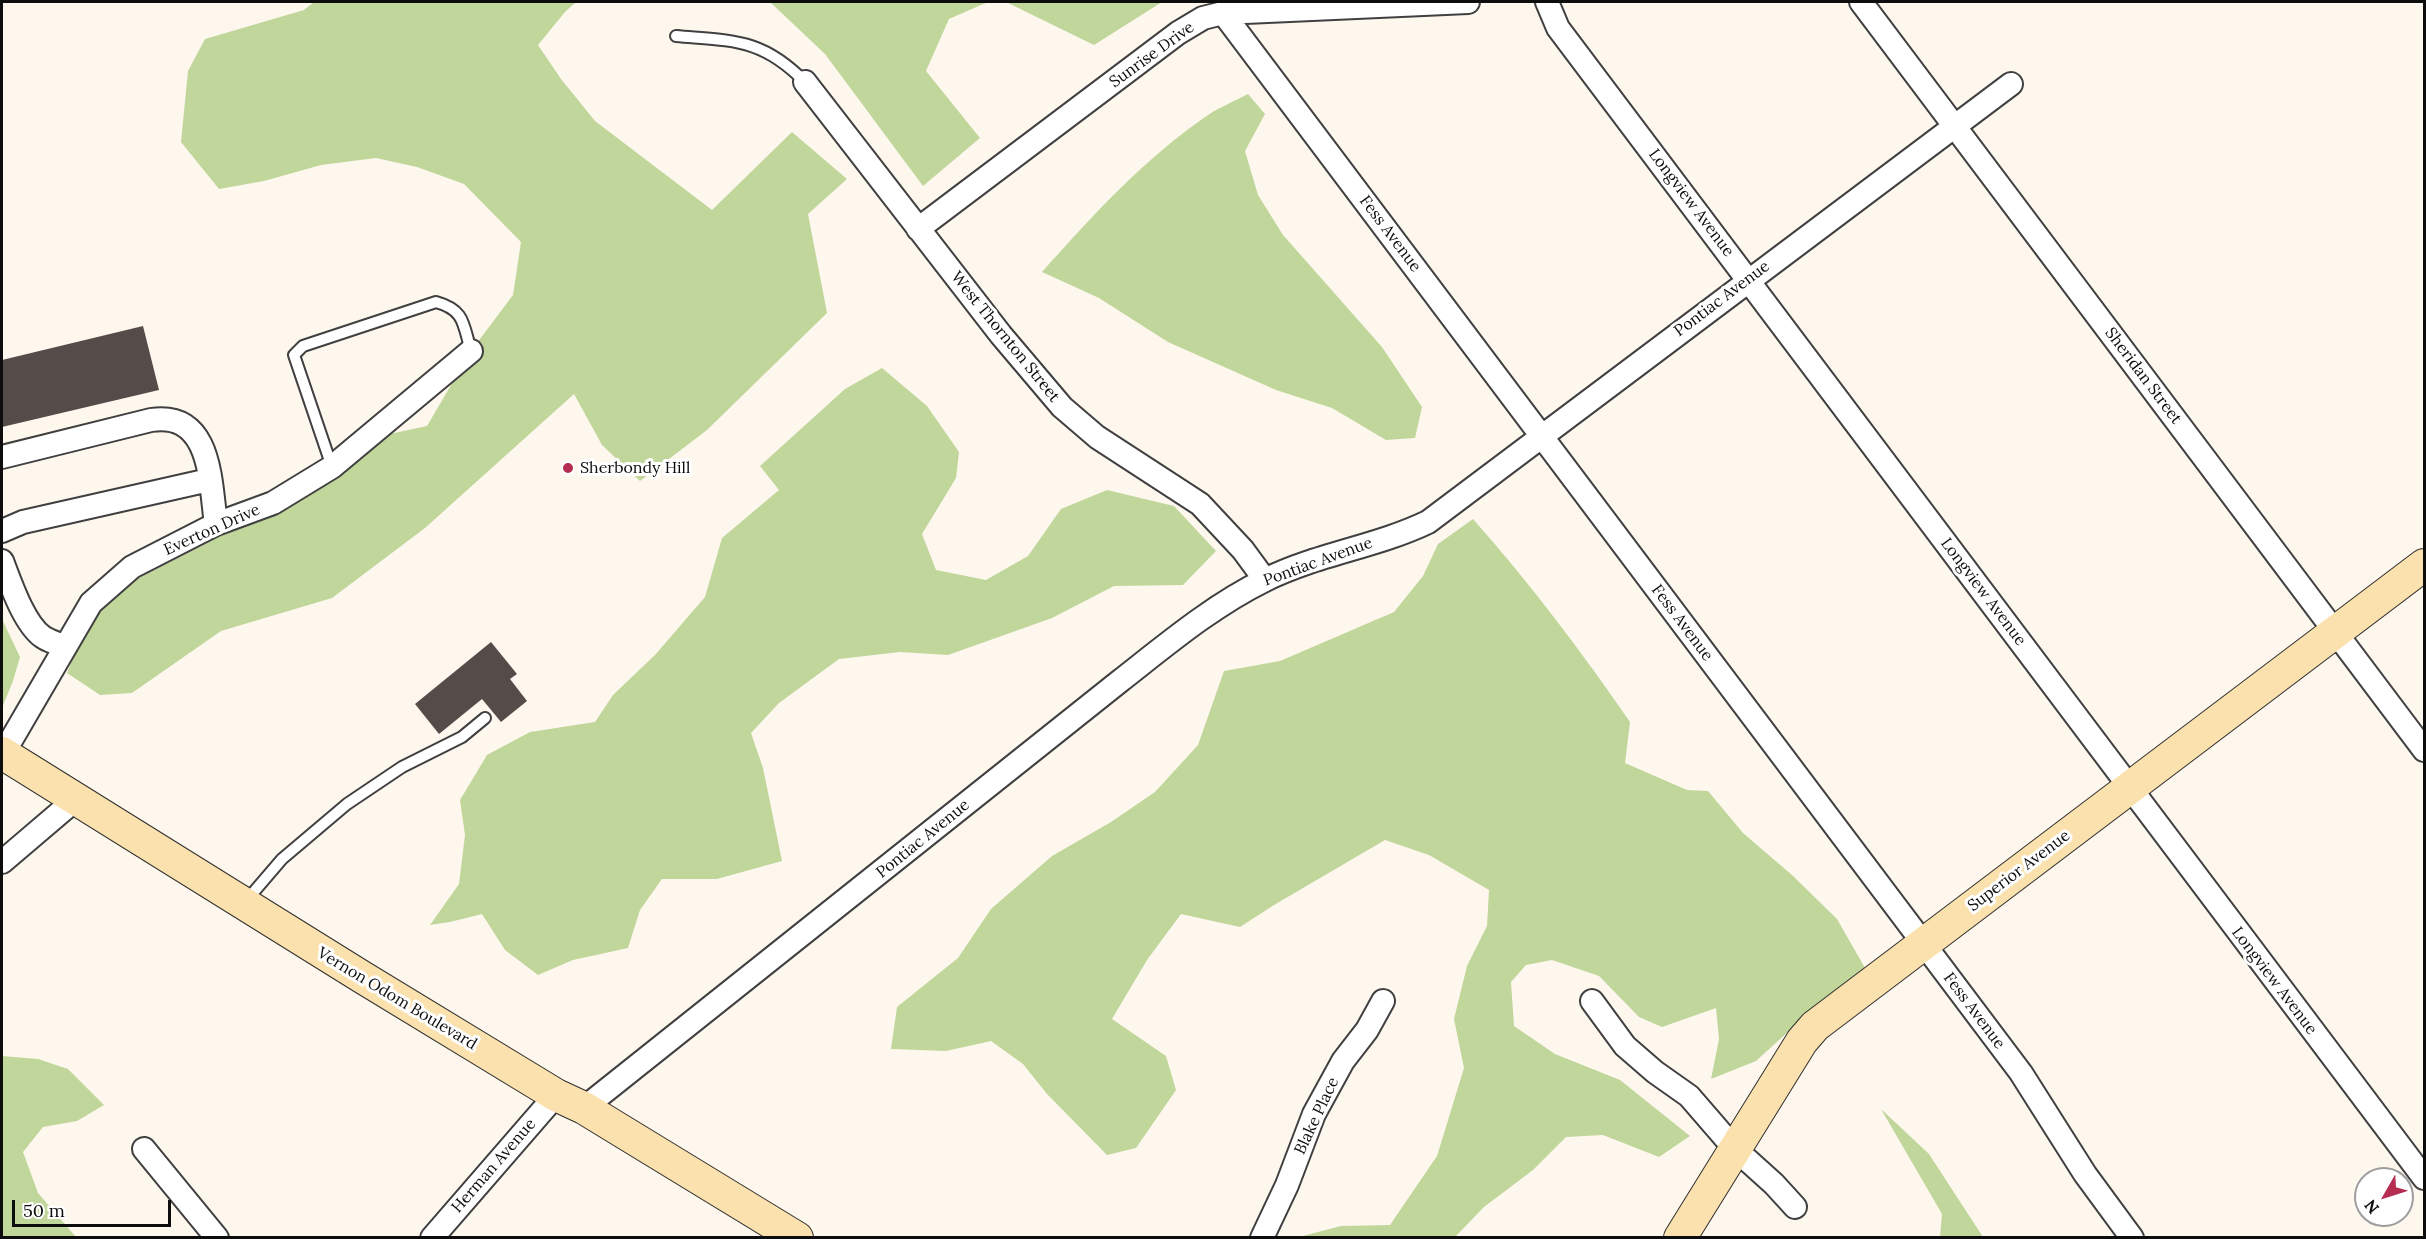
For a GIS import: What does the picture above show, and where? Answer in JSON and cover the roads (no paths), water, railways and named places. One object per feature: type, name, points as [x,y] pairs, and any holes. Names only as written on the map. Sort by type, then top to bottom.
[{"type":"street","name":"Sunrise Drive","points":[[918,229],[1178,33],[1203,18],[1223,13],[1468,2]]},
{"type":"street","name":"Longview Avenue","points":[[1547,2],[1558,27],[2424,1178]]},
{"type":"street","name":"Sheridan Street","points":[[1861,2],[2424,750]]},
{"type":"street","name":"Fess Avenue","points":[[1223,13],[2021,1073],[2085,1174],[2132,1238]]},
{"type":"street","name":"West Thornton Street","points":[[805,82],[1025,365],[1062,407],[1097,437],[1200,504],[1243,550],[1265,580]]},
{"type":"street","name":"Pontiac Avenue","points":[[584,1108],[1120,681],[1205,616],[1265,580],[1356,547],[1403,534],[1428,522],[2011,84]]},
{"type":"street","name":"Everton Drive","points":[[2,754],[91,603],[132,567],[216,524],[273,503],[332,467],[471,351]]},
{"type":"street","points":[[2,457],[166,417],[182,422],[196,433],[204,452],[216,524]]},
{"type":"street","points":[[2,531],[33,520],[209,480]]},
{"type":"street","points":[[2,561],[30,622],[41,636],[64,647]]},
{"type":"street","name":"Superior Avenue","points":[[1680,1238],[1802,1041],[1815,1026],[2424,565]]},
{"type":"street","name":"Vernon Odom Boulevard","points":[[2,754],[556,1095],[584,1108],[797,1238]]},
{"type":"street","points":[[2,862],[76,799]]},
{"type":"street","name":"Blake Place","points":[[1262,1238],[1287,1185],[1314,1114],[1343,1061],[1367,1030],[1383,1000]]},
{"type":"street","points":[[1592,1001],[1625,1046],[1654,1072],[1689,1096],[1734,1148],[1774,1184],[1794,1207]]},
{"type":"street","name":"Herman Avenue","points":[[432,1238],[556,1095]]},
{"type":"street","points":[[144,1149],[217,1238]]},
{"type":"lane","points":[[676,36],[734,41],[759,47],[790,67],[805,82]]},
{"type":"lane","points":[[332,467],[294,356],[303,346],[436,303],[453,307],[461,318],[471,351]]},
{"type":"lane","points":[[244,904],[282,859],[346,804],[402,767],[462,737],[485,718]]},
{"type":"place","name":"Sherbondy Hill","points":[[568,468]]}]
